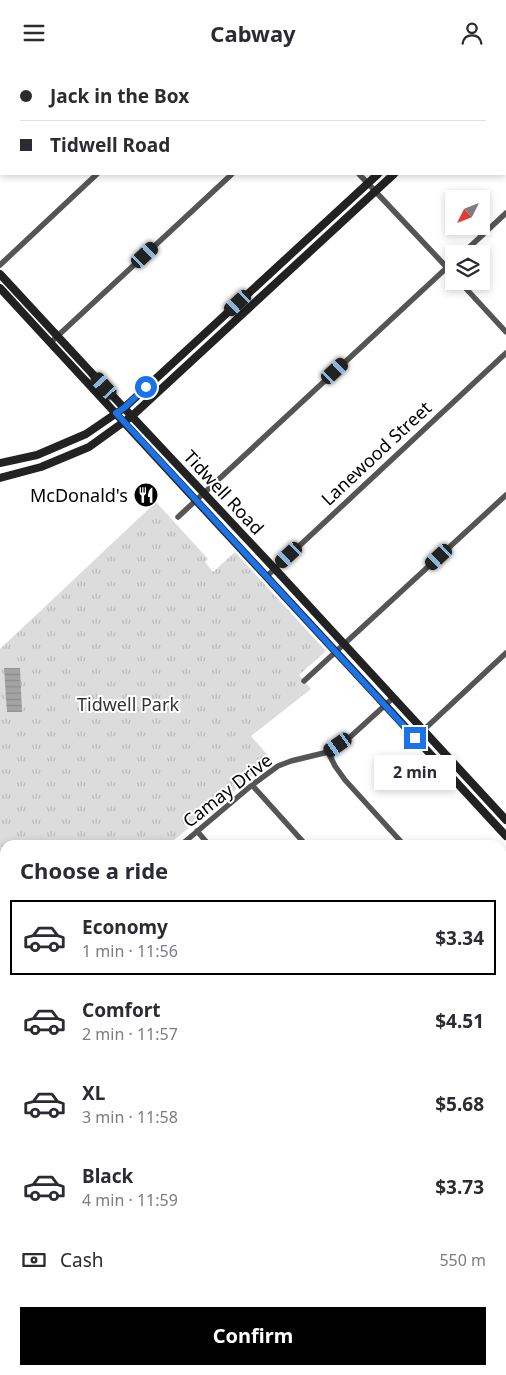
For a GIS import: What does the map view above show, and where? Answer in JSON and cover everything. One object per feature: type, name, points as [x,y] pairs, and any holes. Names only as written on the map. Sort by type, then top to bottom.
[{"type":"main road","points":[[0,463],[37,455],[76,439],[124,408],[377,175]]},
{"type":"main road","points":[[0,478],[42,467],[89,447],[132,416],[393,175]]},
{"type":"main road","name":"Tidwell Road","points":[[0,274],[506,820]]},
{"type":"main road","name":"Tidwell Road","points":[[0,288],[267,576],[384,706],[504,831]]},
{"type":"main road","points":[[251,291],[260,298]]},
{"type":"main road","points":[[187,350],[194,359]]},
{"type":"street","points":[[0,265],[96,175]]},
{"type":"street","points":[[50,343],[231,175]]},
{"type":"street","points":[[360,175],[445,266]]},
{"type":"street","points":[[472,245],[506,213]]},
{"type":"street","points":[[178,517],[445,270]]},
{"type":"street","points":[[467,290],[506,332]]},
{"type":"street","name":"Lanewood Street","points":[[267,576],[506,353]]},
{"type":"street","points":[[304,681],[506,495]]},
{"type":"street","points":[[415,738],[506,653]]},
{"type":"street","name":"Camay Drive","points":[[187,840],[252,785],[278,766],[328,752],[348,738],[393,698]]},
{"type":"street","points":[[328,752],[335,767],[345,780],[399,840]]},
{"type":"street","points":[[252,785],[302,840]]},
{"type":"street","points":[[197,831],[205,840]]},
{"type":"green space","name":"Tidwell Park","points":[[156,502],[208,559],[205,562],[213,572],[235,552],[326,651],[299,675],[311,689],[251,736],[272,760],[174,840],[0,840],[0,649]]},
{"type":"shaded area","points":[[4,668],[20,668],[22,712],[7,712]]},
{"type":"place","name":"McDonald's","points":[[146,495]]},
{"type":"route","points":[[146,387],[116,413],[415,738]]}]
